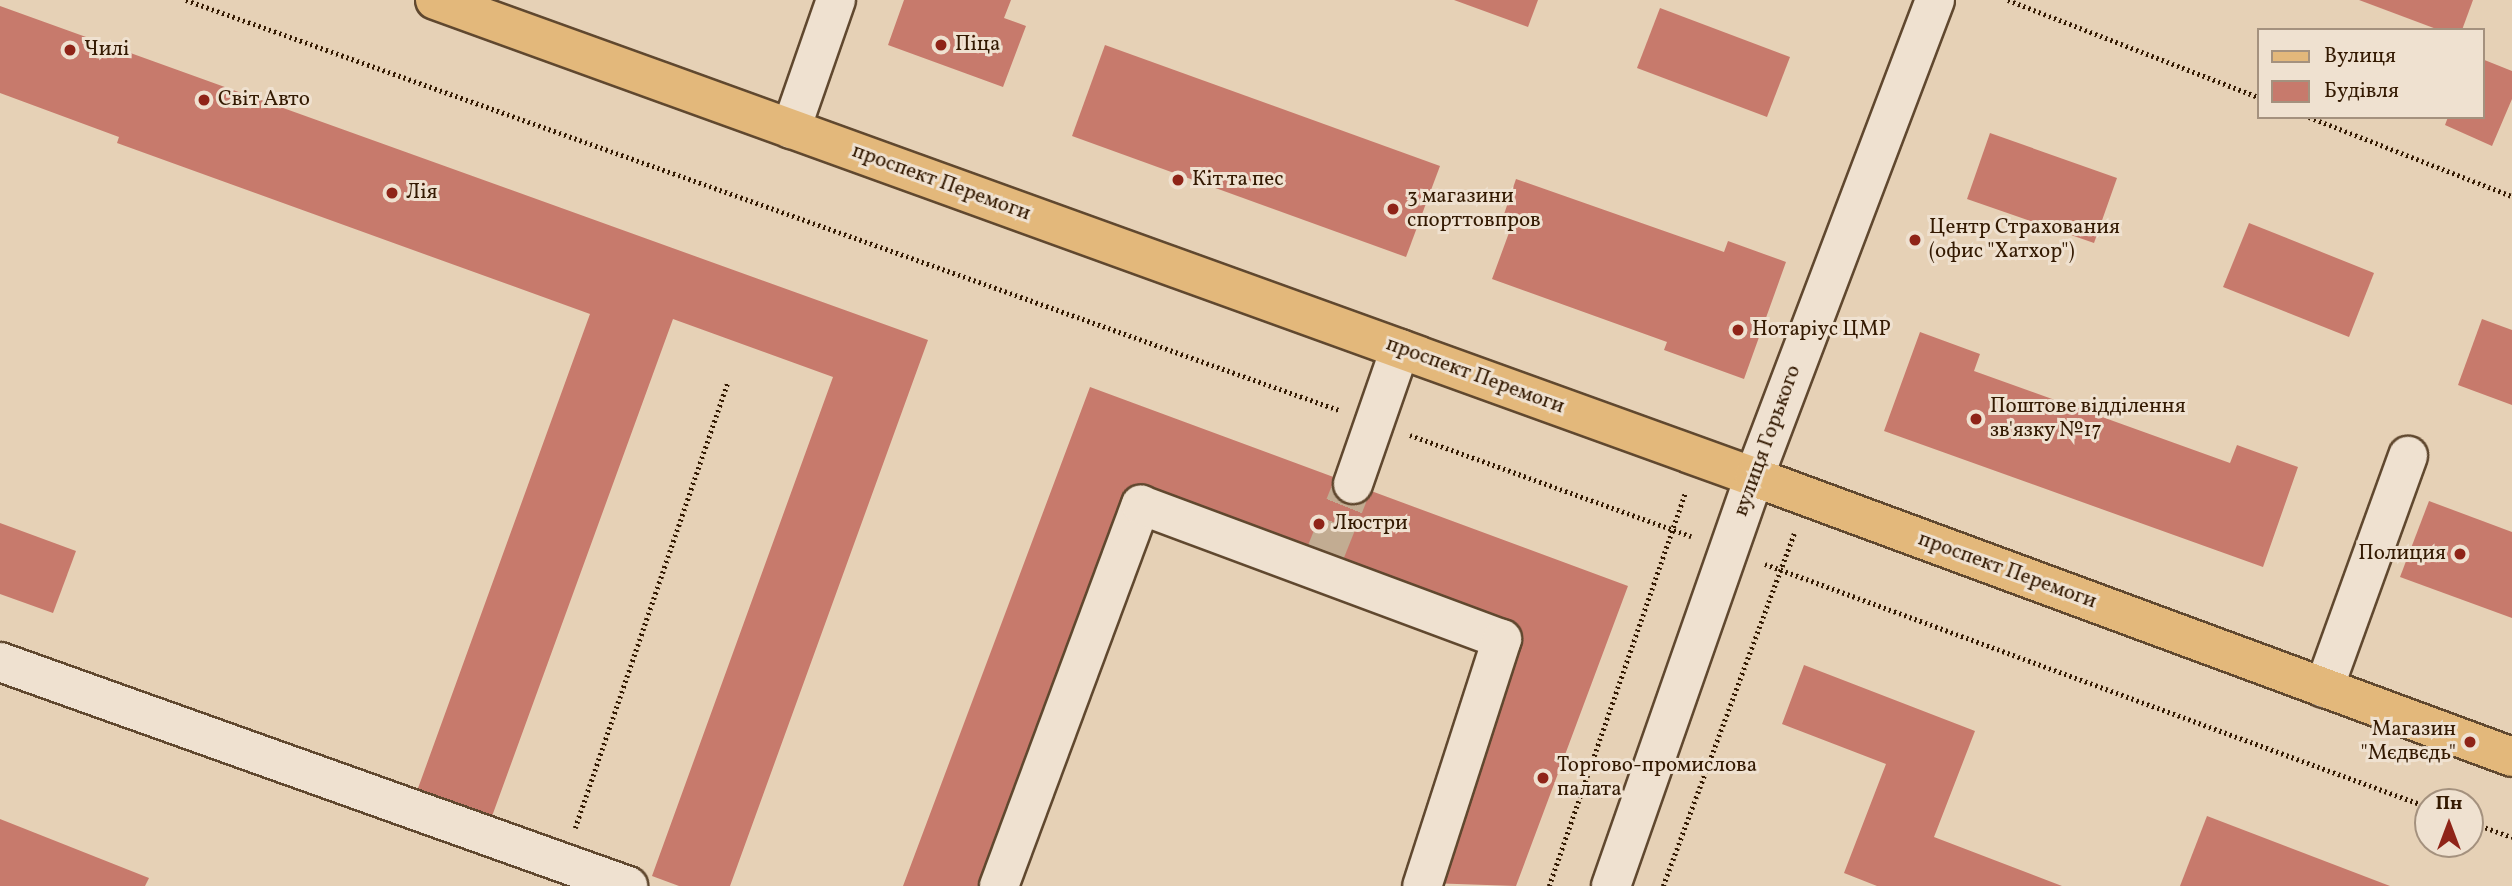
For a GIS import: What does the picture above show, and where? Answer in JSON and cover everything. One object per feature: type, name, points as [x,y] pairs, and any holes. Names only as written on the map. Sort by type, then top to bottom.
[{"type":"main road","name":"проспект Перемоги","points":[[435,0],[1754,477],[2512,757]]},
{"type":"street","points":[[791,129],[836,0]]},
{"type":"street","name":"вулиця Горького","points":[[1611,886],[1754,477],[1935,0]]},
{"type":"street","points":[[1353,485],[1400,349]]},
{"type":"street","points":[[2325,688],[2408,456]]},
{"type":"street","points":[[999,886],[1141,505],[1322,565],[1502,639],[1422,886]]},
{"type":"street","points":[[0,662],[628,886]]},
{"type":"path","points":[[186,0],[1729,549],[2414,802]]},
{"type":"path","points":[[2008,0],[2256,96]]},
{"type":"path","points":[[2314,119],[2512,196]]},
{"type":"path","points":[[564,863],[728,381]]},
{"type":"path","points":[[1549,886],[1697,457]]},
{"type":"path","points":[[1663,886],[1808,497]]},
{"type":"path","points":[[2484,827],[2512,837]]},
{"type":"building","points":[[904,0],[1011,0],[1004,18],[1026,26],[1003,87],[888,45]]},
{"type":"building","points":[[1454,0],[1538,0],[1528,27]]},
{"type":"building","points":[[2359,0],[2473,0],[2463,28],[2434,28]]},
{"type":"building","points":[[0,6],[928,340],[730,886],[679,886],[652,876],[833,377],[673,319],[491,819],[417,791],[590,314],[117,143],[119,137],[0,93]]},
{"type":"building","points":[[1660,8],[1790,57],[1767,117],[1637,68]]},
{"type":"building","points":[[1105,45],[1440,166],[1406,257],[1072,136]]},
{"type":"building","points":[[2484,60],[2512,71],[2512,99],[2492,146],[2445,125],[2447,119],[2484,119]]},
{"type":"building","points":[[1990,133],[2117,178],[2094,243],[1967,199]]},
{"type":"building","points":[[1516,179],[1724,252],[1728,241],[1786,262],[1744,379],[1664,350],[1667,342],[1492,279],[1510,230],[1500,226]]},
{"type":"building","points":[[2249,223],[2374,273],[2349,337],[2223,287]]},
{"type":"building","points":[[2482,319],[2512,330],[2512,405],[2458,385]]},
{"type":"building","points":[[1920,332],[1980,354],[1974,371],[2230,463],[2237,445],[2298,467],[2263,567],[1884,431]]},
{"type":"building","points":[[1090,387],[1628,586],[1516,886],[1428,883],[1522,633],[1135,488],[986,886],[903,886]]},
{"type":"building","name":"Полиция","points":[[2429,501],[2512,532],[2512,618],[2400,577]]},
{"type":"building","points":[[0,523],[76,551],[53,613],[0,594]]},
{"type":"building","points":[[1804,665],[1975,731],[1934,837],[2062,886],[1877,886],[1844,873],[1886,764],[1782,724]]},
{"type":"building","points":[[2207,816],[2390,886],[2180,886]]},
{"type":"building","points":[[0,819],[149,878],[145,886],[0,886]]},
{"type":"tunnel","points":[[1323,559],[1353,484]]},
{"type":"place","name":"Піца","points":[[941,45]]},
{"type":"place","name":"Чилі","points":[[70,50]]},
{"type":"place","name":"Світ Авто","points":[[204,100]]},
{"type":"place","name":"Кіт та пес","points":[[1178,180]]},
{"type":"place","name":"Лія","points":[[392,193]]},
{"type":"place","name":"3 магазини спорттовпров","points":[[1393,209]]},
{"type":"place","name":"Центр Страхования (офис \"Хатхор\")","points":[[1915,240]]},
{"type":"place","name":"Нотаріус ЦМР","points":[[1738,330]]},
{"type":"place","name":"Поштове відділення зв'язку №17","points":[[1976,419]]},
{"type":"place","name":"Люстри","points":[[1319,524]]},
{"type":"place","name":"Полиция","points":[[2460,554]]},
{"type":"place","name":"Магазин \"Мєдвєдь\"","points":[[2470,742]]},
{"type":"place","name":"Торгово-промислова палата","points":[[1543,778]]}]
